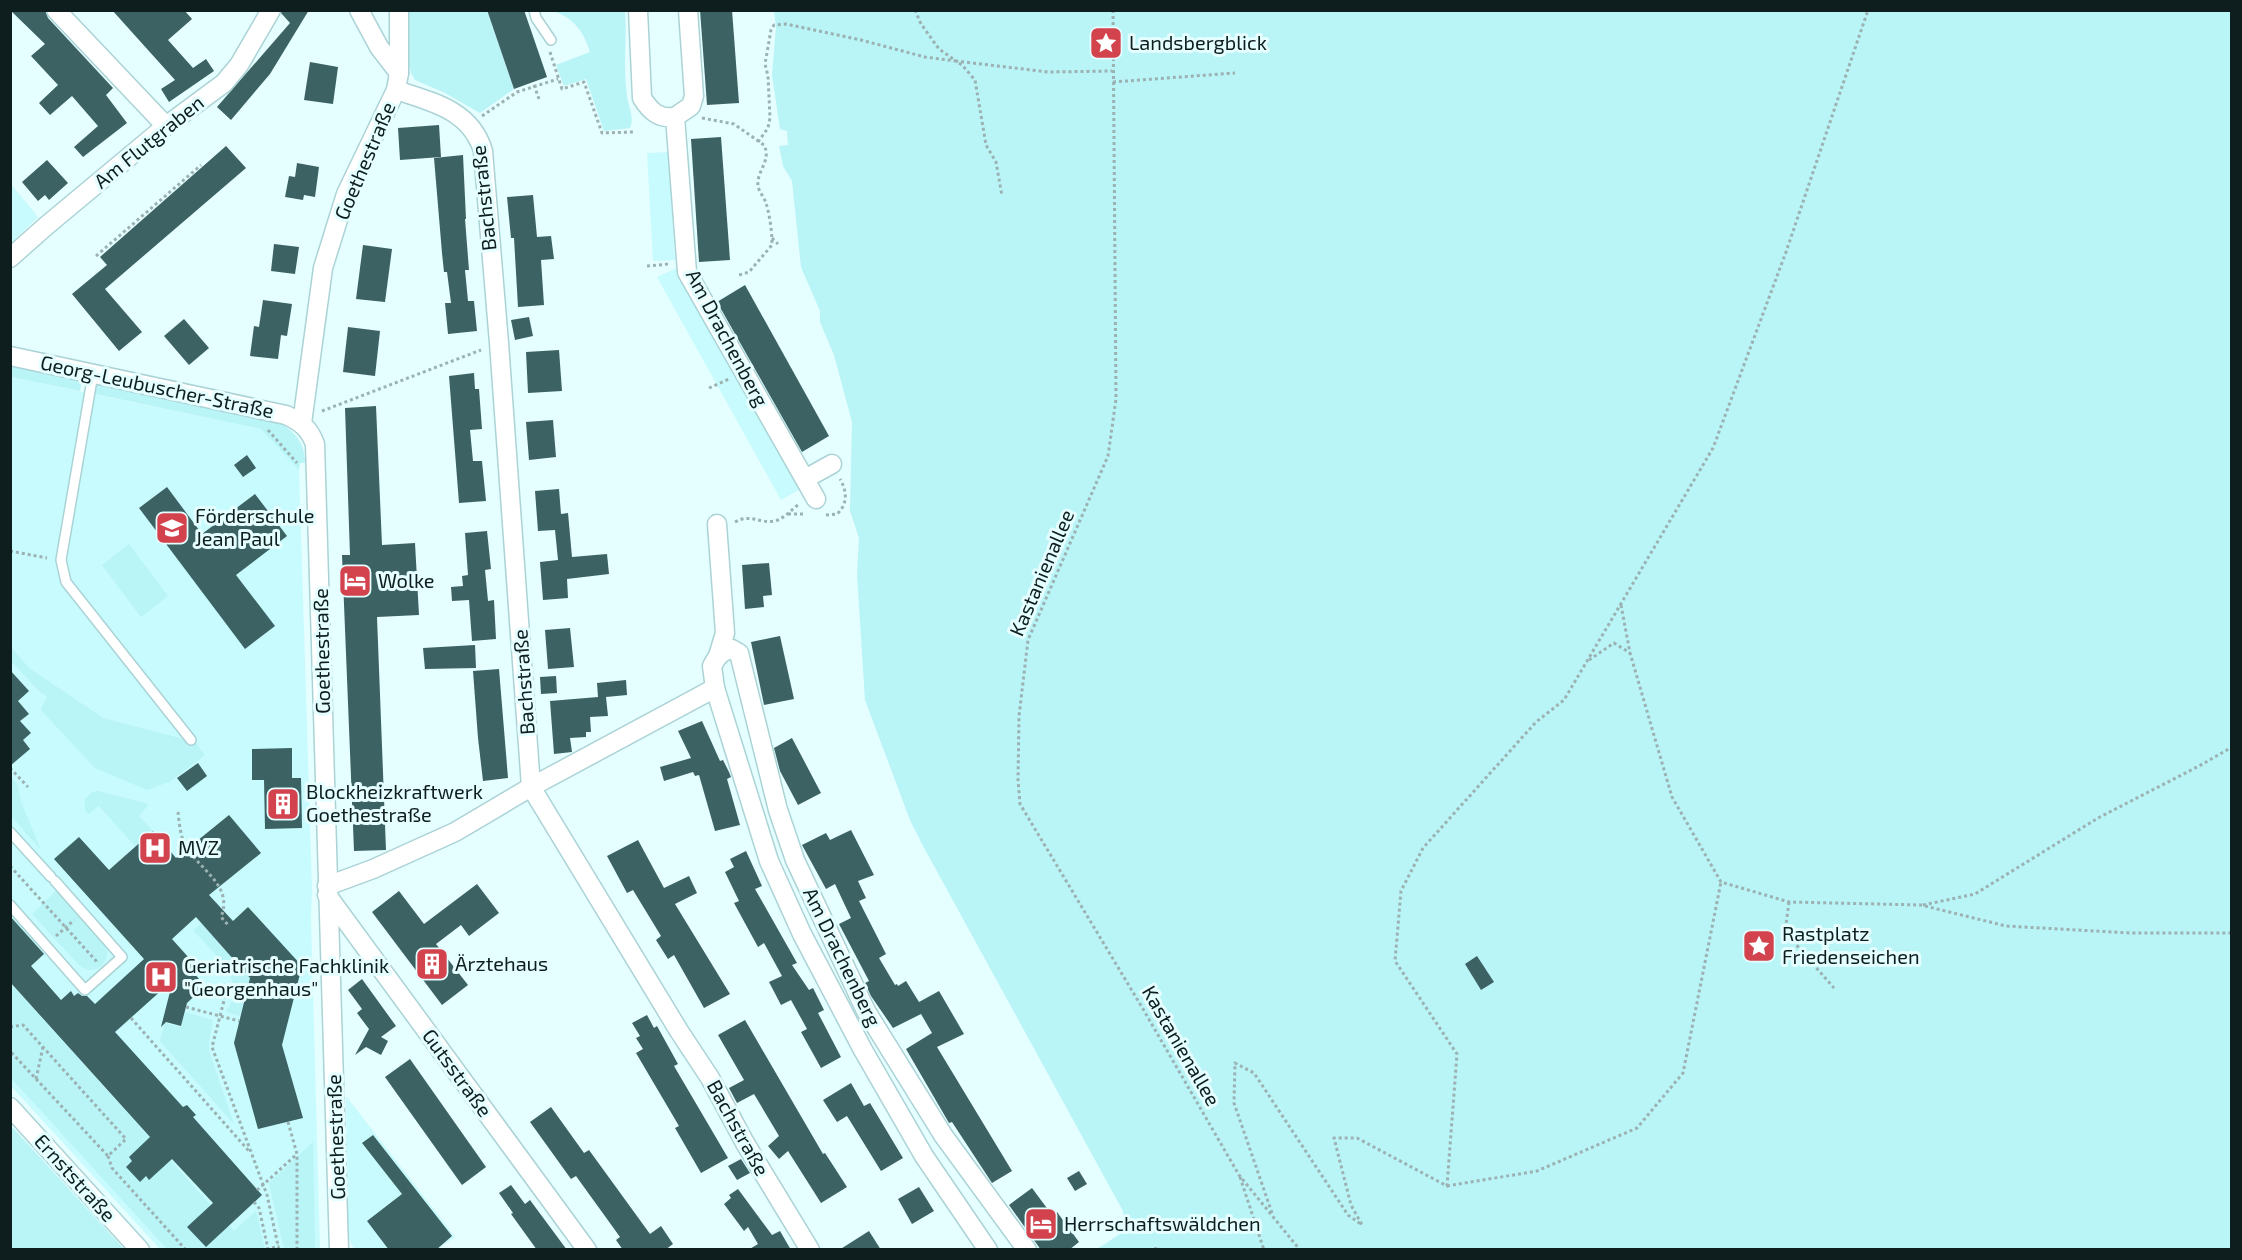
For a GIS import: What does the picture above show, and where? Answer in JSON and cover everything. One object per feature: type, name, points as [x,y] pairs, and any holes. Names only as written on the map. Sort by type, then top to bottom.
[{"type":"street","points":[[56,10],[166,126]]},
{"type":"street","name":"Am Flutgraben","points":[[10,258],[166,126],[224,83],[239,65],[271,10]]},
{"type":"street","points":[[359,10],[397,81]]},
{"type":"street","name":"Goethestraße","points":[[339,1250],[316,466],[315,444],[310,432],[302,423],[323,268],[346,194],[397,81],[399,10]]},
{"type":"street","points":[[638,10],[642,98],[649,109],[658,116],[666,118],[681,113]]},
{"type":"street","name":"Am Drachenberg","points":[[688,10],[694,96],[691,106],[681,113],[687,272],[815,497]]},
{"type":"street","name":"Bachstraße","points":[[397,81],[453,112],[469,124],[483,151],[531,787],[679,1031],[711,1078],[745,1143],[810,1250]]},
{"type":"street","name":"Georg-Leubuscher-Straße","points":[[10,356],[286,415],[302,423]]},
{"type":"street","points":[[805,479],[832,464]]},
{"type":"street","name":"Am Drachenberg","points":[[717,524],[725,633],[718,656],[712,666],[715,688],[769,861],[802,934],[863,1050],[924,1156],[988,1250]]},
{"type":"street","name":"Am Drachenberg","points":[[718,656],[732,649],[739,653],[778,810],[795,860],[866,1011],[943,1135],[1027,1250]]},
{"type":"street","points":[[327,891],[455,832],[531,787],[715,688]]},
{"type":"street","name":"Gutsstraße","points":[[327,891],[587,1250]]},
{"type":"street","name":"Ernststraße","points":[[10,1107],[140,1250]]},
{"type":"lane","points":[[534,10],[536,18],[551,40]]},
{"type":"lane","points":[[93,374],[62,560],[66,582],[190,740]]},
{"type":"lane","points":[[10,832],[122,957],[86,990],[10,905]]},
{"type":"path","points":[[915,10],[921,24],[939,49],[956,61],[975,80],[986,144],[996,162],[1002,196]]},
{"type":"path","name":"Kastanienallee","points":[[1113,10],[1116,399],[1108,456],[1059,571],[1030,629],[1019,716],[1020,804],[1239,1175],[1300,1250]]},
{"type":"path","points":[[1447,1186],[1458,1054],[1395,962],[1401,891],[1423,848],[1536,722],[1564,700],[1713,448],[1790,241],[1868,10]]},
{"type":"path","points":[[758,142],[768,128],[770,117],[765,63],[774,25],[786,24],[925,57],[1048,72],[1113,71]]},
{"type":"path","points":[[551,40],[550,54],[562,89],[584,82],[602,134],[633,132]]},
{"type":"path","points":[[1113,82],[1235,73]]},
{"type":"path","points":[[469,124],[517,92],[558,79]]},
{"type":"path","points":[[534,86],[538,99]]},
{"type":"path","points":[[681,113],[734,124],[764,146],[766,150],[767,159],[758,179],[758,186],[766,203],[772,245],[749,272],[739,275]]},
{"type":"path","points":[[96,256],[201,165]]},
{"type":"path","points":[[772,238],[778,244]]},
{"type":"path","points":[[325,410],[499,344]]},
{"type":"path","points":[[717,524],[735,523],[744,518],[776,520],[815,497]]},
{"type":"path","points":[[10,551],[62,560]]},
{"type":"path","points":[[1272,1213],[1234,1103],[1235,1063],[1254,1073],[1348,1215],[1362,1225],[1351,1205],[1334,1138],[1357,1138],[1447,1186],[1537,1171],[1637,1128],[1683,1073],[1721,882],[1672,797],[1630,653],[1621,604]]},
{"type":"path","points":[[1587,661],[1614,643],[1630,653]]},
{"type":"path","points":[[1921,905],[1975,894],[2098,818],[2232,747]]},
{"type":"path","points":[[10,768],[28,787]]},
{"type":"path","points":[[178,812],[183,841],[220,888],[225,906],[221,917],[228,925]]},
{"type":"path","points":[[10,866],[106,971]]},
{"type":"path","points":[[1721,882],[1789,902],[1921,905],[2006,926],[2130,933],[2232,933]]},
{"type":"path","points":[[1789,902],[1785,932],[1834,988]]},
{"type":"path","points":[[46,945],[83,912]]},
{"type":"path","points":[[223,984],[226,993],[212,1047],[267,1195],[279,1248],[268,1249],[259,1208],[254,1202]]},
{"type":"path","points":[[186,1007],[239,1022]]},
{"type":"path","points":[[131,1018],[251,1154]]},
{"type":"path","points":[[10,1027],[23,1025],[126,1139],[108,1156]]},
{"type":"path","points":[[36,1079],[43,1047]]},
{"type":"path","points":[[10,1051],[108,1156],[112,1168],[186,1250]]},
{"type":"path","points":[[288,1122],[297,1154],[297,1250]]},
{"type":"path","points":[[257,1190],[297,1154]]},
{"type":"path","points":[[1239,1175],[1264,1250]]},
{"type":"path","points":[[437,1250],[445,1250]]},
{"type":"shaded area","points":[[408,11],[487,11],[514,89],[480,113],[445,93],[415,80],[407,55]]},
{"type":"shaded area","points":[[553,11],[625,11],[625,75],[632,116],[630,128],[604,131],[586,79],[564,86],[556,65],[590,52],[585,38],[577,27],[567,18]]},
{"type":"shaded area","points":[[774,11],[2231,11],[2231,1249],[1097,1249],[1123,1232],[1123,1211],[922,844],[910,820],[865,700],[857,575],[859,538],[850,511],[852,422],[834,355],[820,322],[820,311],[801,267],[792,181],[783,166],[779,146],[788,145],[787,131],[780,129],[772,75],[776,27]]},
{"type":"shaded area","points":[[668,152],[675,260],[653,261],[647,153]]},
{"type":"shaded area","points":[[11,184],[38,217],[10,243]]},
{"type":"shaded area","points":[[677,268],[800,489],[781,500],[657,277]]},
{"type":"shaded area","points":[[11,364],[82,380],[80,391],[11,377]]},
{"type":"shaded area","points":[[11,377],[261,429],[299,470],[320,1249],[160,1249],[11,1086]]},
{"type":"shaded area","points":[[98,383],[281,424],[292,431],[299,440],[304,451],[305,463],[300,463],[299,470],[261,429],[95,394]]},
{"type":"shaded area","points":[[129,544],[168,596],[141,617],[102,565]]},
{"type":"shaded area","points":[[10,646],[29,668],[103,718],[195,742],[205,755],[171,781],[147,790],[95,768],[41,710],[47,696],[41,693],[13,663],[11,665]]},
{"type":"shaded area","points":[[11,777],[18,785],[21,802],[41,850],[11,816]]},
{"type":"shaded area","points":[[98,791],[149,804],[139,816],[153,831],[136,847],[99,806],[88,814],[85,810],[85,799],[92,792]]},
{"type":"shaded area","points":[[57,890],[108,948],[106,959],[100,967],[91,970],[80,966],[32,914]]},
{"type":"shaded area","points":[[202,923],[250,978],[240,1016],[226,1012],[234,989],[226,968],[193,930]]},
{"type":"shaded area","points":[[11,984],[234,1231],[256,1211],[265,1249],[167,1249],[11,1078]]},
{"type":"shaded area","points":[[185,1012],[213,1020],[209,1051],[234,1124],[160,1041],[165,1023],[181,1027]]},
{"type":"shaded area","points":[[346,1096],[455,1237],[437,1249],[354,1249],[348,1237]]},
{"type":"shaded area","points":[[10,1126],[15,1130],[124,1249],[11,1249]]},
{"type":"shaded area","points":[[313,1142],[315,1249],[284,1249],[269,1183]]},
{"type":"building","points":[[10,10],[45,10],[48,18],[113,88],[106,95],[127,123],[83,157],[74,147],[98,126],[72,96],[50,115],[39,103],[58,85],[31,56],[45,44]]},
{"type":"building","points":[[112,10],[184,10],[192,19],[168,40],[193,68],[206,59],[214,71],[169,102],[161,89],[175,80]]},
{"type":"building","points":[[282,10],[309,10],[270,74],[231,120],[217,107],[290,23],[281,13]]},
{"type":"building","points":[[487,10],[524,10],[547,77],[514,89]]},
{"type":"building","points":[[700,10],[732,10],[739,103],[707,105]]},
{"type":"building","points":[[310,62],[338,67],[333,104],[304,100]]},
{"type":"building","points":[[439,125],[441,157],[400,160],[398,128]]},
{"type":"building","points":[[721,137],[730,260],[699,262],[691,139]]},
{"type":"building","points":[[226,146],[246,168],[105,289],[142,332],[119,351],[72,294],[107,265],[100,257]]},
{"type":"building","points":[[463,155],[469,270],[465,270],[468,301],[474,301],[477,331],[448,334],[445,303],[451,303],[447,272],[444,272],[434,158]]},
{"type":"building","points":[[47,160],[68,183],[49,200],[45,195],[38,201],[22,182]]},
{"type":"building","points":[[297,163],[319,167],[315,197],[304,195],[303,200],[285,197],[289,176],[295,177]]},
{"type":"building","points":[[533,195],[537,237],[551,236],[554,259],[541,260],[544,305],[518,307],[514,238],[511,238],[507,197]]},
{"type":"building","points":[[274,244],[299,247],[295,274],[271,271]]},
{"type":"building","points":[[363,245],[392,249],[385,302],[356,299]]},
{"type":"building","points":[[745,285],[829,436],[802,452],[717,302]]},
{"type":"building","points":[[263,300],[292,304],[287,336],[281,335],[278,359],[250,356],[254,326],[259,327]]},
{"type":"building","points":[[529,317],[533,336],[515,340],[511,320]]},
{"type":"building","points":[[184,319],[209,348],[189,365],[164,336]]},
{"type":"building","points":[[348,327],[380,331],[375,376],[343,372]]},
{"type":"building","points":[[559,350],[562,391],[528,393],[526,352]]},
{"type":"building","points":[[474,373],[475,389],[479,389],[482,429],[470,430],[473,461],[482,461],[486,501],[459,503],[449,376]]},
{"type":"building","points":[[376,406],[382,545],[415,543],[419,615],[377,617],[386,850],[354,851],[342,555],[350,555],[345,408]]},
{"type":"building","points":[[553,420],[556,457],[529,460],[526,422]]},
{"type":"building","points":[[247,455],[256,468],[243,477],[234,465]]},
{"type":"building","points":[[167,487],[202,534],[255,494],[287,536],[236,575],[275,626],[245,649],[139,508]]},
{"type":"building","points":[[559,489],[561,514],[568,513],[572,557],[607,554],[609,574],[567,579],[568,598],[543,600],[540,562],[558,560],[555,530],[538,531],[535,491]]},
{"type":"building","points":[[487,531],[491,569],[485,570],[488,601],[494,600],[496,639],[472,641],[469,600],[452,601],[451,587],[463,586],[462,576],[468,575],[465,533]]},
{"type":"building","points":[[769,563],[772,595],[763,596],[764,607],[745,609],[742,565]]},
{"type":"building","points":[[570,628],[574,667],[548,669],[545,630]]},
{"type":"building","points":[[780,636],[794,699],[764,705],[751,642]]},
{"type":"building","points":[[475,645],[476,668],[425,669],[423,648]]},
{"type":"building","points":[[499,669],[508,778],[483,781],[473,671]]},
{"type":"building","points":[[10,670],[29,691],[18,701],[29,714],[20,721],[31,733],[23,740],[30,749],[10,766]]},
{"type":"building","points":[[556,676],[557,693],[541,694],[540,677]]},
{"type":"building","points":[[626,680],[627,695],[606,697],[608,716],[590,717],[591,732],[586,732],[586,737],[570,738],[572,752],[554,754],[550,701],[598,697],[597,683]]},
{"type":"building","points":[[702,721],[720,761],[723,760],[731,777],[727,779],[740,825],[715,831],[699,775],[695,776],[693,772],[664,781],[660,767],[691,758],[678,731]]},
{"type":"building","points":[[792,738],[821,793],[798,805],[780,771],[774,748]]},
{"type":"building","name":"Blockheizkraftwerk Goethestraße","points":[[292,748],[292,778],[301,778],[302,828],[265,829],[264,780],[252,780],[252,749]]},
{"type":"building","points":[[198,763],[207,776],[187,791],[177,778]]},
{"type":"building","points":[[229,815],[261,853],[209,895],[233,921],[248,907],[302,966],[282,1045],[303,1118],[258,1129],[234,1043],[250,978],[196,917],[172,939],[199,969],[194,973],[205,986],[187,1003],[181,1026],[166,1022],[161,1027],[173,980],[115,1032],[183,1107],[187,1105],[196,1115],[193,1117],[262,1195],[206,1247],[187,1227],[213,1203],[172,1159],[149,1180],[146,1176],[140,1182],[126,1167],[132,1161],[129,1157],[150,1137],[10,982],[10,916],[44,954],[31,966],[61,1000],[71,991],[74,996],[78,993],[87,996],[95,1004],[144,959],[54,859],[79,837],[109,870],[153,831],[176,858]]},
{"type":"building","points":[[851,830],[874,875],[858,881],[866,898],[859,901],[886,954],[879,958],[895,985],[898,986],[906,981],[919,1002],[939,991],[964,1034],[937,1047],[1012,1171],[992,1183],[952,1122],[949,1123],[906,1049],[932,1033],[921,1014],[893,1028],[871,996],[865,983],[869,981],[839,924],[851,918],[835,884],[826,889],[802,845],[826,833],[830,840]]},
{"type":"building","points":[[638,840],[664,888],[689,876],[697,893],[675,904],[730,994],[704,1008],[674,955],[668,959],[656,940],[661,936],[633,890],[627,893],[607,856]]},
{"type":"building","points":[[746,851],[762,886],[755,889],[797,963],[792,965],[809,990],[813,988],[824,1010],[818,1013],[841,1057],[821,1068],[801,1032],[807,1029],[791,1000],[781,1005],[769,982],[782,976],[764,943],[758,947],[734,903],[739,901],[725,872],[734,867],[730,859]]},
{"type":"building","name":"Ärztehaus","points":[[477,884],[499,913],[469,936],[461,925],[436,944],[468,985],[442,1005],[372,912],[399,891],[424,924]]},
{"type":"building","points":[[1477,956],[1494,982],[1481,990],[1465,964]]},
{"type":"building","points":[[362,979],[396,1026],[381,1037],[388,1041],[381,1055],[366,1047],[355,1055],[369,1029],[357,1013],[362,1009],[348,990]]},
{"type":"building","points":[[647,1015],[654,1028],[657,1026],[678,1064],[674,1066],[728,1158],[701,1173],[675,1128],[679,1126],[636,1053],[643,1049],[636,1038],[640,1036],[632,1023]]},
{"type":"building","points":[[745,1020],[823,1154],[825,1153],[847,1187],[821,1203],[788,1151],[779,1159],[768,1146],[779,1136],[754,1094],[737,1103],[729,1088],[744,1080],[718,1035]]},
{"type":"building","points":[[410,1059],[486,1167],[462,1185],[385,1077]]},
{"type":"building","points":[[851,1083],[864,1106],[870,1103],[903,1158],[881,1171],[847,1116],[837,1122],[823,1100]]},
{"type":"building","points":[[551,1107],[584,1153],[589,1150],[650,1234],[661,1226],[673,1244],[665,1250],[623,1250],[616,1240],[620,1237],[576,1176],[571,1179],[530,1122]]},
{"type":"building","points":[[373,1135],[452,1236],[436,1250],[389,1250],[367,1221],[402,1194],[362,1143]]},
{"type":"building","points":[[741,1159],[750,1173],[737,1180],[728,1166]]},
{"type":"building","points":[[1079,1171],[1087,1184],[1075,1191],[1067,1178]]},
{"type":"building","points":[[511,1185],[525,1204],[530,1200],[567,1250],[537,1250],[499,1193]]},
{"type":"building","points":[[919,1187],[934,1211],[912,1224],[898,1199]]},
{"type":"building","points":[[1032,1188],[1052,1215],[1057,1212],[1079,1242],[1069,1250],[1041,1250],[1009,1205]]},
{"type":"building","points":[[738,1189],[772,1235],[780,1231],[791,1250],[748,1250],[758,1244],[748,1227],[744,1231],[724,1204],[731,1198],[729,1195]]},
{"type":"building","points":[[869,1231],[881,1250],[839,1250]]},
{"type":"place","name":"Landsbergblick","points":[[1106,43]]},
{"type":"place","name":"Förderschule Jean Paul","points":[[172,528]]},
{"type":"place","name":"Wolke","points":[[355,581]]},
{"type":"place","name":"Blockheizkraftwerk Goethestraße","points":[[283,804]]},
{"type":"place","name":"MVZ","points":[[155,848]]},
{"type":"place","name":"Rastplatz Friedenseichen","points":[[1759,946]]},
{"type":"place","name":"Ärztehaus","points":[[432,964]]},
{"type":"place","name":"Geriatrische Fachklinik \"Georgenhaus\"","points":[[161,977]]},
{"type":"place","name":"Herrschaftswäldchen","points":[[1041,1224]]}]
